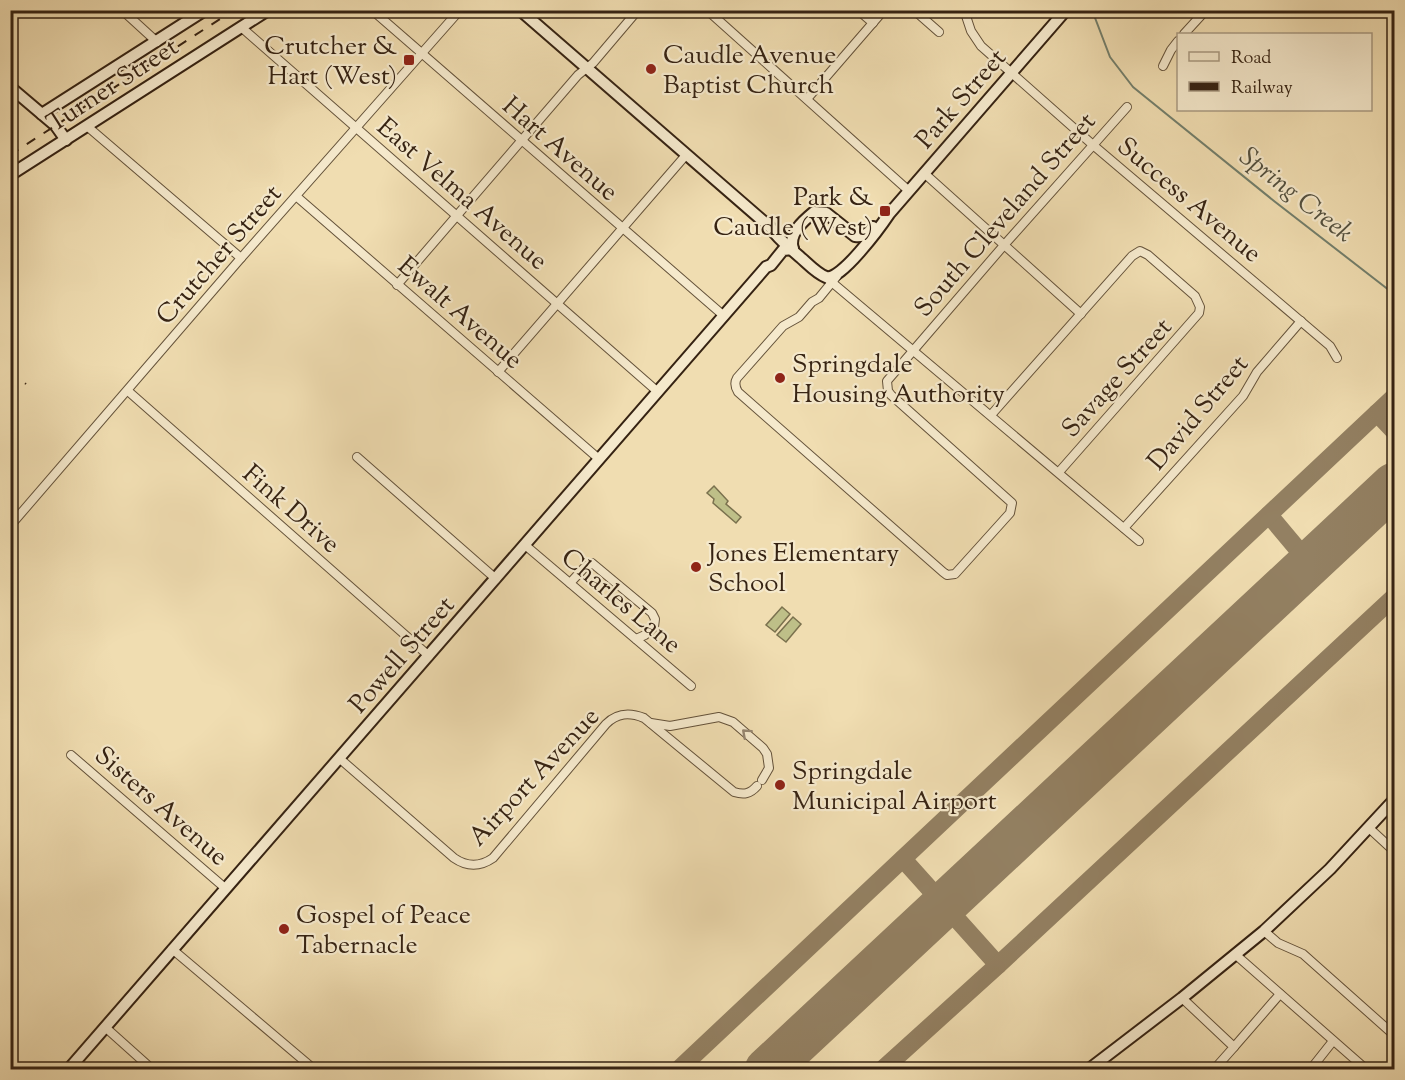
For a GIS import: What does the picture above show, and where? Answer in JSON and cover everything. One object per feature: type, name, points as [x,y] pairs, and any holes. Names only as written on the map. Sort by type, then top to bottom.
[{"type":"street","points":[[122,10],[157,42]]},
{"type":"street","points":[[42,114],[205,10]]},
{"type":"street","name":"Turner Street","points":[[10,175],[268,10]]},
{"type":"street","name":"Hart Avenue","points":[[372,10],[521,142],[724,316]]},
{"type":"street","name":"Crutcher Street","points":[[10,526],[241,258],[460,10]]},
{"type":"street","points":[[520,10],[789,246],[854,296],[856,301],[1138,541]]},
{"type":"street","points":[[397,285],[578,75],[587,68],[638,10]]},
{"type":"street","points":[[707,10],[909,191]]},
{"type":"street","points":[[858,10],[873,23]]},
{"type":"street","points":[[807,99],[884,10]]},
{"type":"street","points":[[914,10],[939,32]]},
{"type":"street","name":"Success Avenue","points":[[964,10],[971,31],[981,46],[1093,145],[1330,346],[1337,358]]},
{"type":"street","name":"Park Street","points":[[831,278],[884,223],[887,216],[1066,10]]},
{"type":"street","points":[[1185,33],[1206,10]]},
{"type":"street","name":"East Velma Avenue","points":[[241,27],[658,392]]},
{"type":"street","points":[[1163,66],[1177,43]]},
{"type":"street","points":[[10,87],[56,126],[66,140]]},
{"type":"street","name":"South Cleveland Street","points":[[831,278],[799,317],[783,326],[737,378],[735,382],[738,392],[943,572],[952,575],[959,572],[1010,513],[1012,506],[1010,500],[888,391],[887,381],[1127,107]]},
{"type":"street","points":[[88,127],[241,258]]},
{"type":"street","points":[[498,372],[686,154]]},
{"type":"street","points":[[924,173],[1082,314],[991,415]]},
{"type":"street","name":"Ewalt Avenue","points":[[296,196],[599,459]]},
{"type":"street","points":[[771,228],[794,233],[809,216],[821,211],[855,236],[859,246],[858,252]]},
{"type":"street","name":"Park Street","points":[[855,236],[861,237],[867,234],[879,220],[887,216]]},
{"type":"street","name":"Powell Street","points":[[68,1070],[724,316],[768,262],[789,246],[794,233]]},
{"type":"street","name":"Savage Street","points":[[1059,472],[1197,318],[1200,307],[1195,296],[1148,255],[1140,251],[1132,256],[1082,314]]},
{"type":"street","name":"David Street","points":[[1124,528],[1243,396],[1257,372],[1300,321]]},
{"type":"street","name":"Fink Drive","points":[[128,391],[429,656]]},
{"type":"street","points":[[357,458],[496,579]]},
{"type":"street","name":"Charles Lane","points":[[525,545],[691,686]]},
{"type":"street","points":[[570,583],[592,563],[652,613],[655,619],[654,627],[636,639]]},
{"type":"street","name":"Airport Avenue","points":[[339,758],[454,858],[465,864],[477,865],[493,858],[610,720],[622,714],[629,713],[644,718],[658,732],[734,792],[746,794],[753,792],[769,768],[767,754],[763,748],[733,722],[719,717],[670,726],[651,723]]},
{"type":"street","name":"Sisters Avenue","points":[[71,755],[225,888]]},
{"type":"street","points":[[1088,1070],[1264,932],[1314,885],[1395,800]]},
{"type":"street","points":[[1369,828],[1395,851]]},
{"type":"street","points":[[1264,932],[1278,943],[1302,954],[1395,1035]]},
{"type":"street","points":[[172,949],[315,1070]]},
{"type":"street","points":[[1236,955],[1367,1070]]},
{"type":"street","points":[[1217,1070],[1218,1065],[1281,994]]},
{"type":"street","points":[[1182,998],[1234,1047]]},
{"type":"street","points":[[105,1027],[153,1070]]},
{"type":"street","points":[[1310,1070],[1334,1041]]},
{"type":"green space","points":[[714,486],[728,501],[726,504],[741,517],[736,523],[713,503],[714,499],[707,493]]},
{"type":"green space","points":[[782,607],[790,614],[775,632],[766,625]]},
{"type":"green space","points":[[793,617],[801,624],[786,642],[777,635]]},
{"type":"waterway","name":"Spring Creek","points":[[1092,10],[1110,57],[1133,87],[1394,294]]},
{"type":"taxiway","points":[[678,1070],[1394,397]]},
{"type":"taxiway","points":[[1377,413],[1394,431]]},
{"type":"taxiway","points":[[1269,515],[1310,564]]},
{"type":"taxiway","points":[[882,1070],[1394,597]]},
{"type":"taxiway","points":[[903,859],[998,965]]},
{"type":"runway","points":[[767,1070],[1394,485]]},
{"type":"railway","points":[[10,155],[234,10]]},
{"type":"railway","points":[[10,370],[26,384]]},
{"type":"place","name":"Crutcher & Hart (West)","points":[[409,60]]},
{"type":"place","name":"Caudle Avenue Baptist Church","points":[[651,69]]},
{"type":"place","name":"Park & Caudle (West)","points":[[885,211]]},
{"type":"place","name":"Springdale Housing Authority","points":[[780,378]]},
{"type":"place","name":"Jones Elementary School","points":[[696,567]]},
{"type":"place","name":"Springdale Municipal Airport","points":[[780,785]]},
{"type":"place","name":"Gospel of Peace Tabernacle","points":[[284,929]]}]
